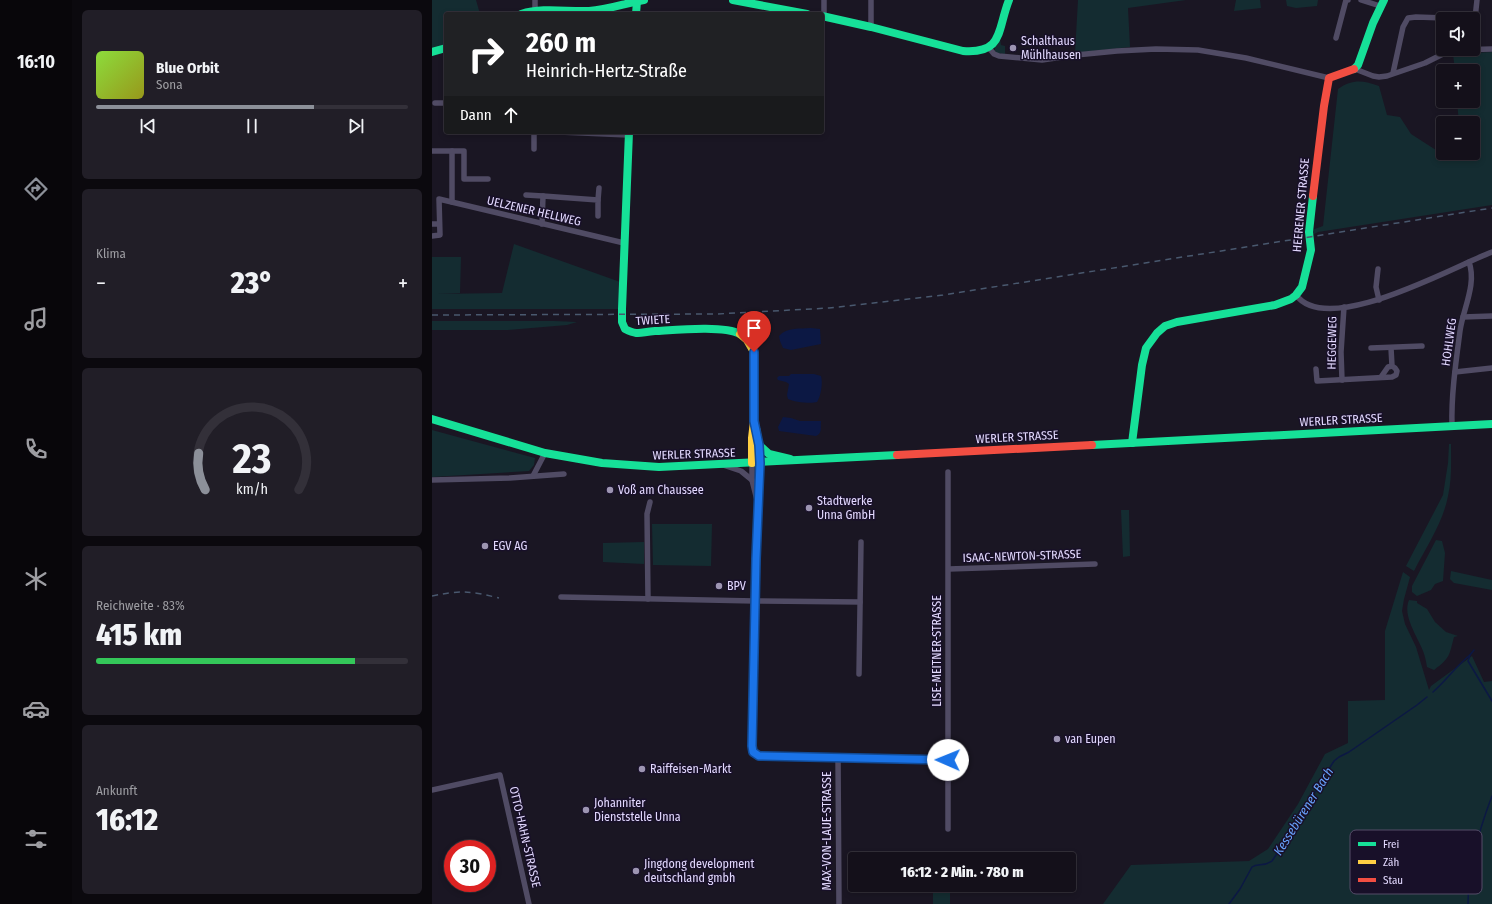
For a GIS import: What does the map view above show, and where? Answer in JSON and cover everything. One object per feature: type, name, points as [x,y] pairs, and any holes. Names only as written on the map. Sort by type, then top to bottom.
[{"type":"street","points":[[535,0],[535,10]]},
{"type":"street","points":[[528,12],[535,10],[592,11],[639,0],[636,12]]},
{"type":"street","points":[[733,0],[796,12]]},
{"type":"street","points":[[823,12],[824,0]]},
{"type":"street","points":[[871,0],[871,27]]},
{"type":"street","points":[[824,17],[871,27],[970,52],[982,51],[989,48],[999,36],[1009,0]]},
{"type":"street","points":[[1336,38],[1346,0],[1348,0]]},
{"type":"street","points":[[989,48],[994,54],[999,56],[1042,60],[1076,54],[1117,51],[1156,49],[1198,50],[1249,59],[1329,78],[1355,69],[1361,60],[1373,23],[1382,3],[1361,0]]},
{"type":"street","points":[[1476,12],[1477,0]]},
{"type":"street","points":[[1393,73],[1403,27],[1408,18],[1436,18]]},
{"type":"street","points":[[432,52],[444,49]]},
{"type":"street","points":[[1480,49],[1492,49]]},
{"type":"street","points":[[1355,69],[1379,77],[1425,63],[1440,56]]},
{"type":"street","name":"HEERENER STRASSE","points":[[1296,295],[1302,286],[1311,250],[1310,232],[1314,186],[1329,78]]},
{"type":"street","points":[[435,103],[444,103]]},
{"type":"street","points":[[534,134],[534,149]]},
{"type":"street","name":"TWIETE","points":[[629,134],[622,322],[625,329],[635,334],[652,331],[727,329],[733,330],[744,336],[752,346],[754,352],[754,421],[752,433],[756,463]]},
{"type":"street","points":[[432,151],[464,152],[464,179]]},
{"type":"street","points":[[452,152],[452,202]]},
{"type":"street","points":[[452,179],[488,179]]},
{"type":"street","points":[[598,216],[599,188]]},
{"type":"street","points":[[526,195],[598,200]]},
{"type":"street","points":[[542,224],[543,196]]},
{"type":"street","name":"UELZENER HELLWEG","points":[[440,224],[439,200],[624,243]]},
{"type":"street","points":[[432,224],[440,224],[440,235],[432,236]]},
{"type":"street","points":[[1132,443],[1142,365],[1146,348],[1157,333],[1165,326],[1177,322],[1274,305],[1286,301],[1296,295],[1301,301],[1311,306],[1326,308],[1344,307],[1379,300],[1398,294],[1492,252]]},
{"type":"street","name":"HOHLWEG","points":[[1452,426],[1455,372],[1463,317],[1470,285],[1471,269],[1468,262]]},
{"type":"street","points":[[1378,269],[1376,287],[1379,300]]},
{"type":"street","name":"HEGGEWEG","points":[[1342,380],[1341,352],[1344,307]]},
{"type":"street","points":[[1463,317],[1492,316]]},
{"type":"street","points":[[1371,348],[1422,346]]},
{"type":"street","name":"HEGGEWEG","points":[[1316,369],[1317,381],[1392,377],[1396,375],[1396,369],[1392,366],[1391,348]]},
{"type":"street","points":[[1381,377],[1388,367],[1392,366]]},
{"type":"street","points":[[1455,372],[1492,368]]},
{"type":"street","name":"WERLER STRASSE","points":[[432,419],[545,453],[580,460],[631,467],[722,465],[1492,424]]},
{"type":"street","name":"TWIETE","points":[[754,421],[759,445],[756,463]]},
{"type":"street","points":[[759,445],[769,454],[794,460]]},
{"type":"street","points":[[533,476],[545,453]]},
{"type":"street","points":[[756,463],[752,480],[758,502]]},
{"type":"street","points":[[756,463],[760,492],[758,502],[755,601],[753,752],[759,756],[948,760]]},
{"type":"street","points":[[722,465],[741,471],[752,480]]},
{"type":"street","name":"LISE-MEITNER-STRASSE","points":[[948,472],[948,830]]},
{"type":"street","points":[[432,480],[564,474]]},
{"type":"street","points":[[648,599],[648,514],[650,502]]},
{"type":"street","points":[[859,674],[861,542]]},
{"type":"street","name":"ISAAC-NEWTON-STRASSE","points":[[949,569],[1095,564]]},
{"type":"street","points":[[561,597],[860,602]]},
{"type":"street","name":"MAX-VON-LAUE-STRASSE","points":[[838,757],[839,904]]},
{"type":"street","name":"OTTO-HAHN-STRASSE","points":[[432,790],[500,775],[529,904]]},
{"type":"green space","points":[[432,0],[476,0],[479,12],[444,12],[444,49],[432,52]]},
{"type":"green space","points":[[1078,0],[1186,0],[1128,8],[1130,47],[1075,53]]},
{"type":"green space","points":[[1236,0],[1260,0],[1261,8],[1234,11]]},
{"type":"green space","points":[[1286,0],[1318,0],[1317,6],[1296,8],[1287,6]]},
{"type":"green space","points":[[1000,39],[1001,45],[1005,46],[1005,54],[997,53],[995,51],[995,47]]},
{"type":"green space","points":[[1492,52],[1492,205],[1318,232],[1312,235],[1312,230],[1323,226],[1338,89],[1348,83],[1353,82],[1363,82],[1379,86],[1387,115],[1400,117],[1411,134],[1436,150],[1436,160],[1480,160],[1480,116],[1458,116],[1458,108],[1480,108],[1480,64],[1454,64],[1453,56],[1480,56],[1480,53]]},
{"type":"green space","points":[[514,244],[623,283],[622,309],[432,309],[432,257],[461,257],[460,293],[437,294],[502,293]]},
{"type":"green space","points":[[432,321],[577,322],[567,325],[508,330],[432,330]]},
{"type":"green space","points":[[432,430],[535,458],[534,465],[529,471],[432,477]]},
{"type":"green space","points":[[1449,444],[1451,444],[1451,477],[1446,506],[1434,535],[1414,571],[1406,566],[1443,495],[1448,463]]},
{"type":"green space","points":[[1121,510],[1129,510],[1130,556],[1123,557]]},
{"type":"green space","points":[[652,524],[712,524],[711,566],[653,565]]},
{"type":"green space","points":[[1436,540],[1442,541],[1445,553],[1443,581],[1435,584],[1431,590],[1417,596],[1412,592],[1412,586]]},
{"type":"green space","points":[[644,542],[644,564],[603,562],[603,543]]},
{"type":"green space","points":[[1451,571],[1492,580],[1492,590],[1454,583],[1450,579]]},
{"type":"green space","points":[[1403,572],[1410,577],[1402,611],[1405,624],[1416,647],[1429,690],[1431,686],[1472,656],[1484,682],[1492,681],[1492,904],[1103,904],[1131,865],[1249,861],[1268,849],[1298,804],[1325,754],[1348,743],[1348,701],[1385,700],[1385,631]]},
{"type":"green space","points":[[1409,600],[1417,601],[1417,603],[1427,609],[1435,622],[1446,632],[1458,636],[1454,637],[1450,653],[1446,659],[1434,670],[1427,667],[1423,651],[1409,619],[1407,606]]},
{"type":"green space","points":[[933,892],[950,892],[950,904],[933,904]]},
{"type":"water","points":[[794,329],[820,329],[821,344],[791,350],[783,348],[779,336],[782,333]]},
{"type":"water","points":[[791,374],[814,374],[821,376],[822,382],[820,396],[817,402],[811,403],[788,399],[787,395],[789,384],[778,380],[777,378],[779,376],[789,376]]},
{"type":"water","points":[[783,417],[800,421],[821,421],[820,433],[816,436],[779,431],[778,427]]},
{"type":"waterway","points":[[1474,650],[1468,661],[1492,701]]},
{"type":"waterway","name":"Kessebürener Bach","points":[[1433,692],[1470,655]]},
{"type":"waterway","name":"Kessebürener Bach","points":[[1229,904],[1240,889],[1252,867],[1272,861],[1304,813],[1334,761],[1427,697]]},
{"type":"waterway","points":[[1481,830],[1492,796]]},
{"type":"waterway","points":[[1468,894],[1468,904]]},
{"type":"railway","points":[[432,315],[717,314],[829,308],[943,295],[1492,208]]},
{"type":"railway","points":[[432,596],[466,592],[499,598]]},
{"type":"traffic: fast","points":[[530,12],[547,10],[596,10],[644,0]]},
{"type":"traffic: fast","points":[[733,0],[796,12]]},
{"type":"traffic: fast","points":[[824,16],[963,51],[976,51],[986,49],[997,38],[1009,0]]},
{"type":"traffic: fast","points":[[1354,69],[1358,65],[1373,23],[1384,0]]},
{"type":"traffic: fast","points":[[636,12],[637,1]]},
{"type":"traffic: fast","points":[[432,52],[444,49]]},
{"type":"traffic: fast","points":[[629,134],[622,309],[622,322],[625,329],[640,333],[711,329],[733,331],[740,334]]},
{"type":"traffic: fast","points":[[1132,443],[1142,365],[1146,348],[1157,333],[1165,326],[1177,322],[1275,305],[1291,299],[1302,287],[1311,250],[1309,232],[1313,196]]},
{"type":"traffic: fast","points":[[432,419],[545,453],[602,463],[659,467],[897,455]]},
{"type":"traffic: fast","points":[[1092,445],[1492,424]]},
{"type":"traffic: fast","points":[[759,445],[769,454],[790,459]]},
{"type":"traffic: slow","points":[[740,334],[747,340],[754,352],[754,421],[752,463]]},
{"type":"traffic: slow","points":[[756,428],[760,463]]},
{"type":"traffic: jam","points":[[1313,196],[1329,78],[1354,69]]},
{"type":"traffic: jam","points":[[897,455],[1092,445]]},
{"type":"place","name":"Schalthaus Mühlhausen","points":[[1013,48]]},
{"type":"place","name":"Voß am Chaussee","points":[[610,490]]},
{"type":"place","name":"Stadtwerke Unna GmbH","points":[[809,508]]},
{"type":"place","name":"EGV AG","points":[[485,546]]},
{"type":"place","name":"BPV","points":[[719,586]]},
{"type":"place","name":"van Eupen","points":[[1057,739]]},
{"type":"place","name":"Raiffeisen-Markt","points":[[642,769]]},
{"type":"place","name":"Johanniter Dienststelle Unna","points":[[586,810]]},
{"type":"place","name":"Jingdong development deutschland gmbh","points":[[636,871]]},
{"type":"route","points":[[754,352],[754,421],[759,445],[760,492],[758,502],[756,559],[752,750],[759,756],[948,760]]}]
